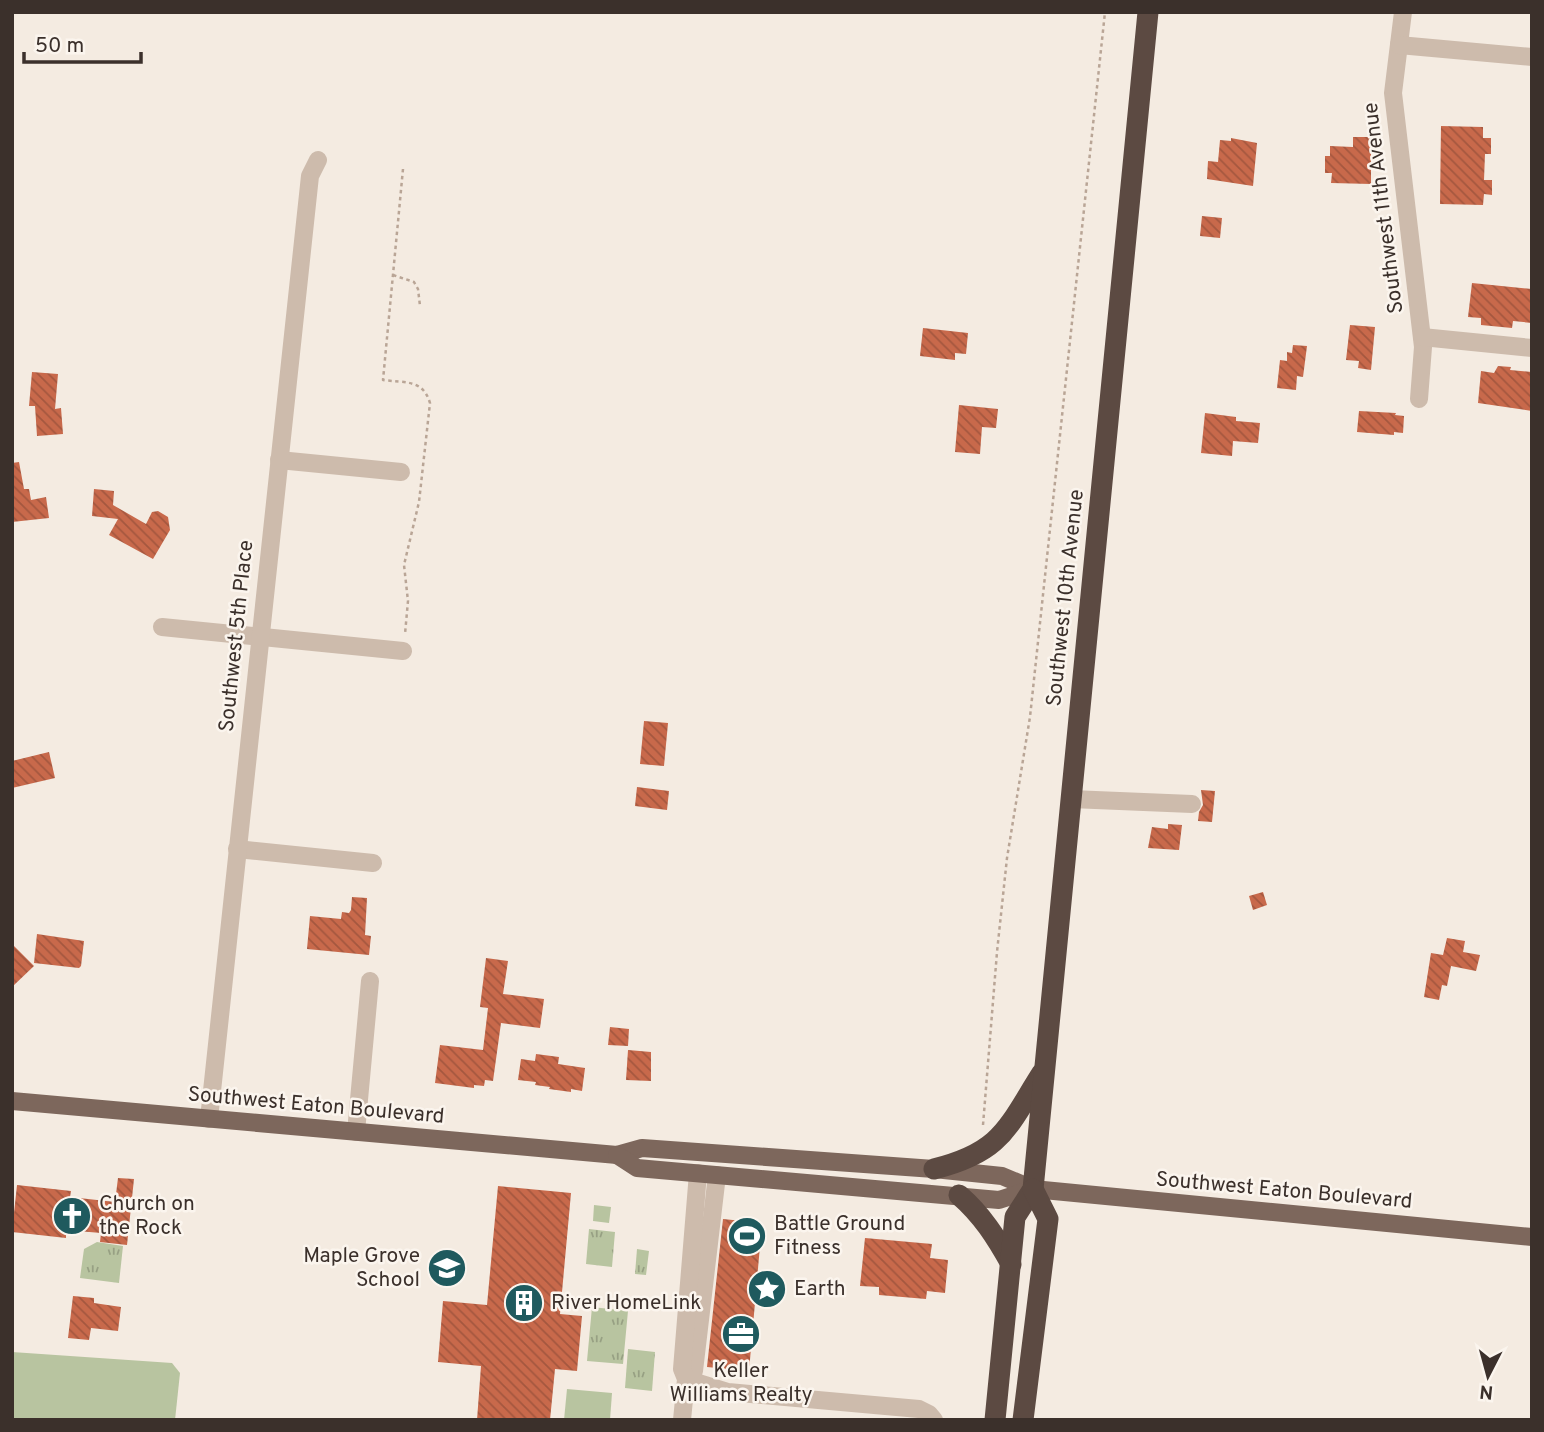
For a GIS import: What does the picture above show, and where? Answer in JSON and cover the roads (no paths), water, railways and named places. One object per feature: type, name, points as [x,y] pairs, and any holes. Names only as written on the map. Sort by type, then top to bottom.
[{"type":"highway","name":"Southwest 10th Avenue","points":[[995,1420],[1015,1217],[1033,1189],[1148,12]]},
{"type":"highway","points":[[934,1169],[966,1160],[987,1149],[1009,1125],[1045,1068]]},
{"type":"highway","points":[[1023,1420],[1048,1219],[1033,1189]]},
{"type":"highway","points":[[959,1195],[992,1229],[1011,1264]]},
{"type":"main road","name":"Southwest Eaton Boulevard","points":[[12,1101],[617,1155],[642,1148],[934,1169],[1002,1176],[1033,1189],[1532,1237]]},
{"type":"main road","name":"Southwest Eaton Boulevard","points":[[617,1155],[637,1168],[999,1200],[1033,1189]]},
{"type":"main road","points":[[698,1173],[712,1164],[748,1166],[779,1158]]},
{"type":"street","name":"Southwest 11th Avenue","points":[[1403,12],[1393,93],[1422,337],[1419,399]]},
{"type":"street","points":[[1399,45],[1532,57]]},
{"type":"street","name":"Southwest 5th Place","points":[[209,1119],[310,176],[318,160]]},
{"type":"street","points":[[1422,337],[1532,348]]},
{"type":"street","points":[[279,460],[401,472]]},
{"type":"street","points":[[162,627],[403,651]]},
{"type":"street","points":[[1071,799],[1192,804]]},
{"type":"street","points":[[237,849],[373,863]]},
{"type":"street","points":[[356,1132],[370,981]]},
{"type":"street","points":[[682,1420],[686,1379],[682,1369],[698,1173]]},
{"type":"street","points":[[686,1379],[694,1371],[696,1361],[717,1175]]},
{"type":"street","points":[[686,1379],[728,1392],[868,1411],[919,1409],[929,1413],[933,1420]]},
{"type":"place","name":"Church on the Rock","points":[[72,1216]]},
{"type":"place","name":"Battle Ground Fitness","points":[[747,1236]]},
{"type":"place","name":"Maple Grove School","points":[[447,1268]]},
{"type":"place","name":"Earth","points":[[767,1289]]},
{"type":"place","name":"River HomeLink","points":[[524,1303]]},
{"type":"place","name":"Keller Williams Realty","points":[[741,1334]]}]
